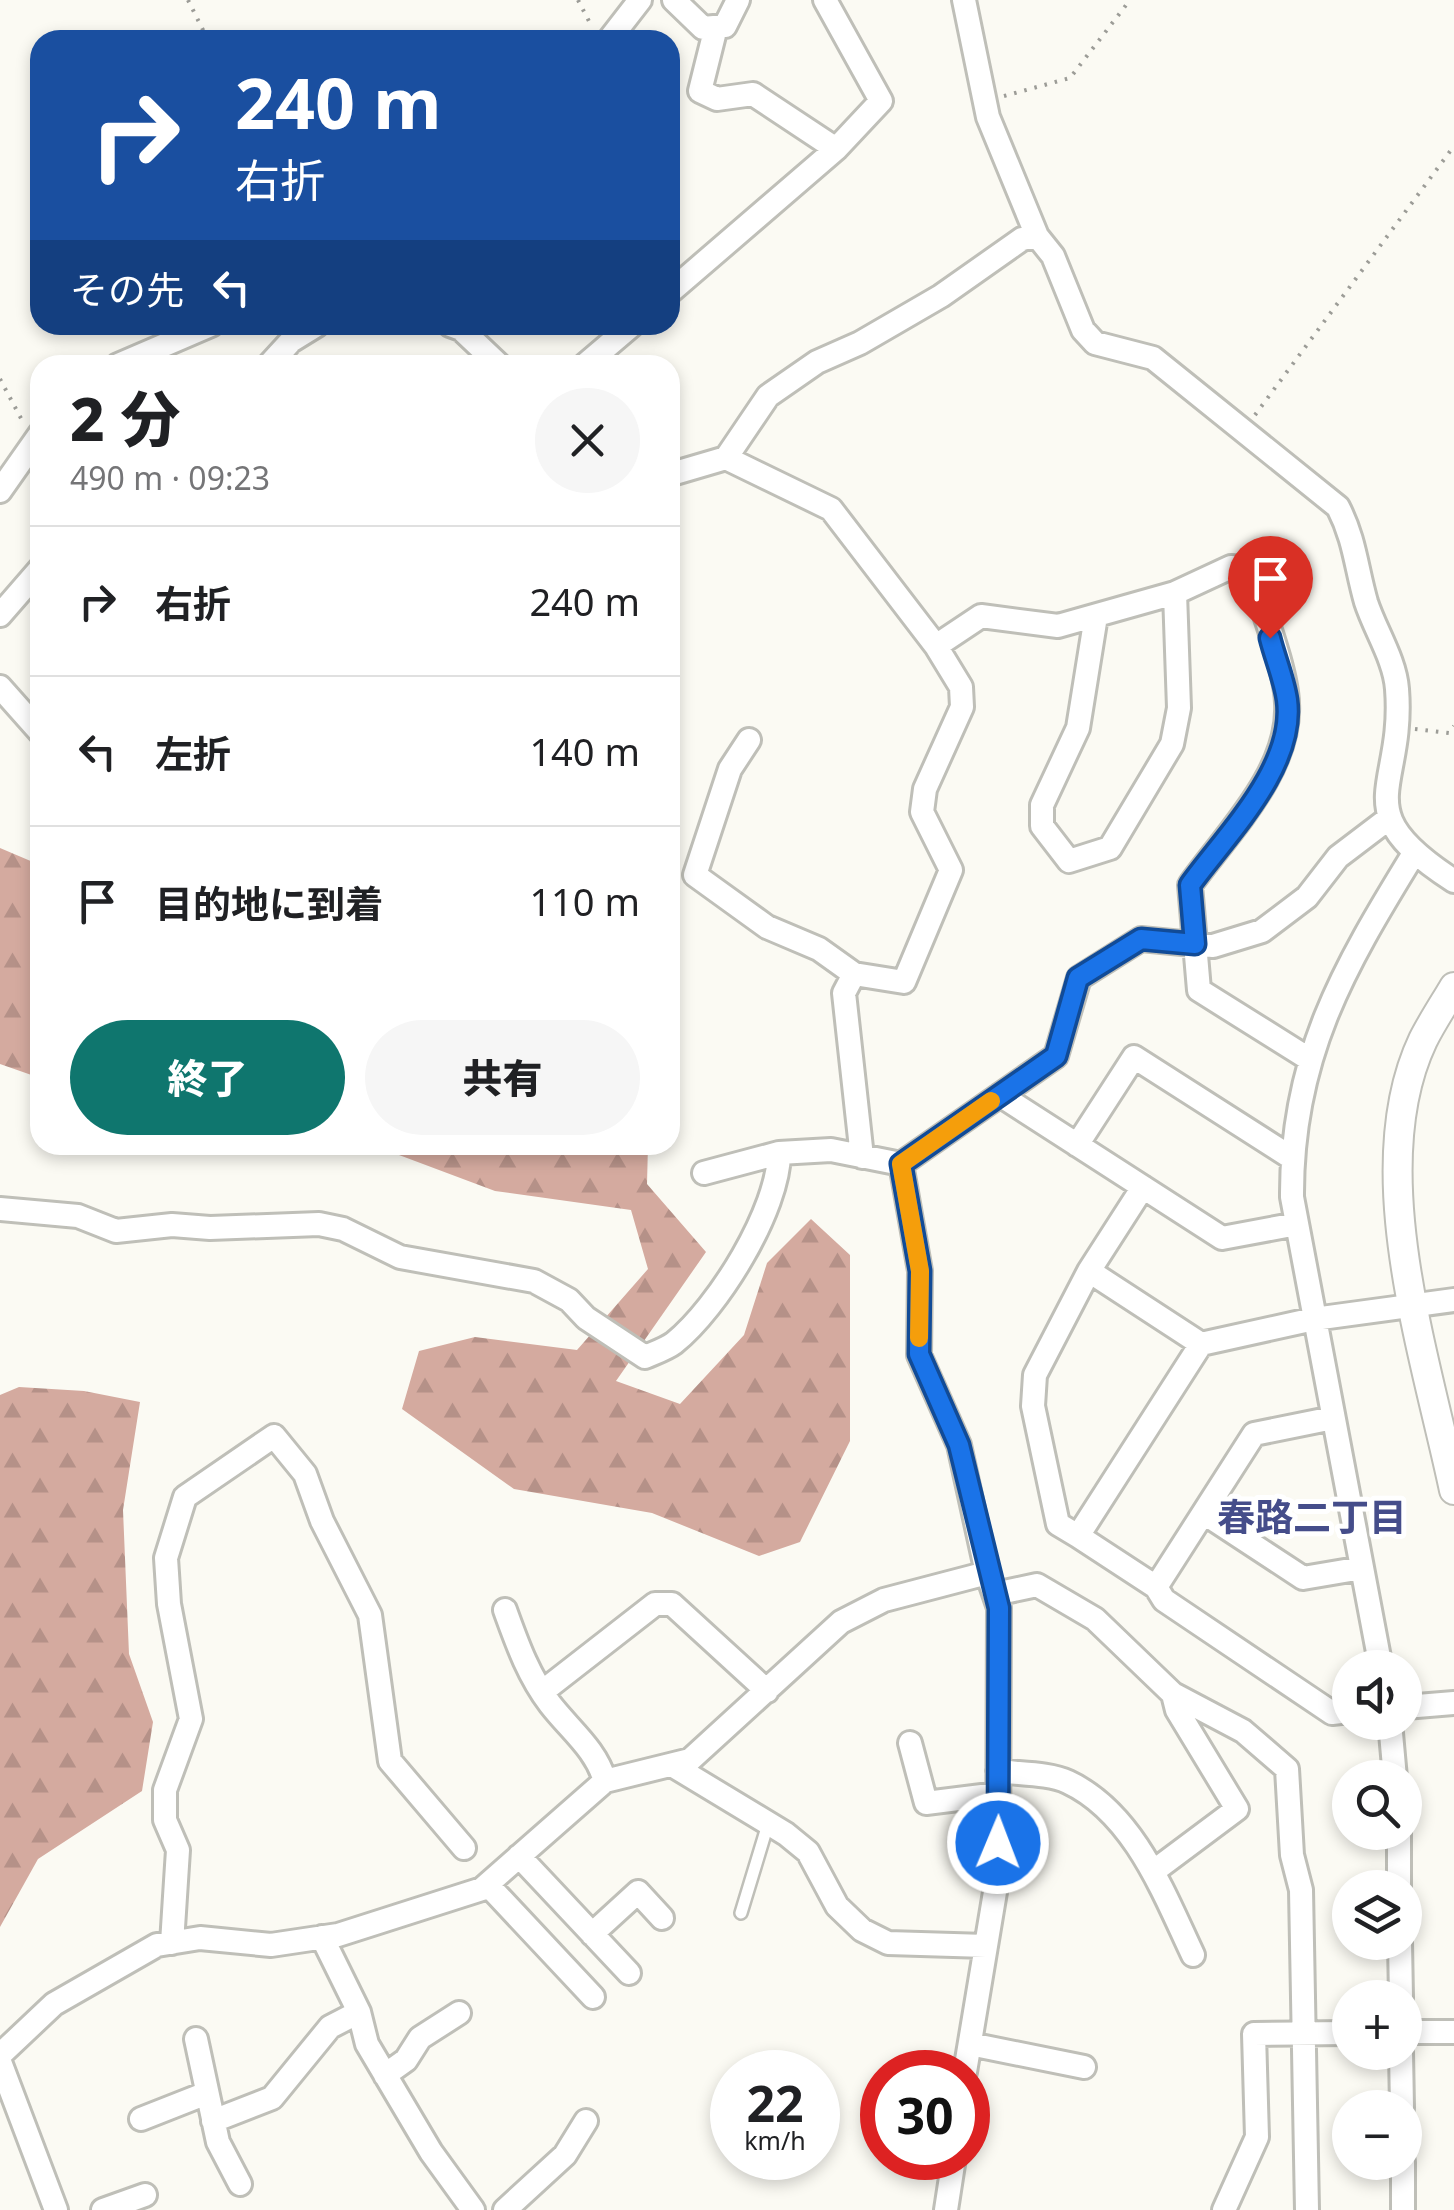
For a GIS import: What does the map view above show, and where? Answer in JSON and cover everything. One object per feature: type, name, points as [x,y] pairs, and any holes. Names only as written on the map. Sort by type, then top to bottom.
[{"type":"street","points":[[617,30],[640,0]]},
{"type":"street","points":[[674,0],[703,28],[726,26],[738,0]]},
{"type":"street","points":[[680,283],[836,149],[881,100],[825,0]]},
{"type":"street","points":[[964,0],[984,101],[1037,236],[1053,256],[1082,330],[1095,343],[1153,358],[1338,506],[1350,530],[1365,598],[1397,684],[1385,796],[1388,819],[1413,855],[1454,881]]},
{"type":"street","points":[[716,27],[700,91],[717,100],[753,94],[836,149]]},
{"type":"street","points":[[680,473],[726,458],[768,396],[817,362],[860,343],[941,296],[1022,239],[1037,236]]},
{"type":"street","points":[[141,355],[188,335]]},
{"type":"street","points":[[278,355],[300,335]]},
{"type":"street","points":[[467,335],[488,355]]},
{"type":"street","points":[[597,355],[620,335]]},
{"type":"street","points":[[0,490],[30,447]]},
{"type":"street","points":[[726,458],[831,510],[936,646],[960,687],[962,707],[926,789],[922,812],[951,870],[904,982],[854,974],[819,949],[767,927],[695,875],[730,769],[749,740]]},
{"type":"street","points":[[936,646],[981,616],[1058,626],[1174,593],[1230,567],[1245,568],[1252,575],[1288,702],[1282,745],[1268,776],[1190,885],[1199,990],[1309,1059]]},
{"type":"street","points":[[0,616],[30,587]]},
{"type":"street","points":[[1096,616],[1078,728],[1042,806],[1042,826],[1070,861],[1110,848],[1172,744],[1179,708],[1174,593]]},
{"type":"street","points":[[0,688],[30,721]]},
{"type":"street","points":[[704,1173],[780,1153],[830,1150],[901,1164],[1056,1056],[1078,978],[1141,939],[1213,946],[1262,931],[1307,897],[1338,857],[1388,819]]},
{"type":"street","points":[[1378,1650],[1297,1224],[1292,1158],[1309,1059],[1347,962],[1413,855]]},
{"type":"street","points":[[854,974],[844,993],[862,1157]]},
{"type":"street","points":[[1454,987],[1422,1041],[1409,1080],[1397,1147],[1401,1238],[1454,1490]]},
{"type":"street","points":[[1077,1145],[1134,1056],[1292,1158]]},
{"type":"street","points":[[1000,1095],[1222,1238],[1297,1224]]},
{"type":"street","points":[[0,1208],[78,1216],[116,1231],[172,1225],[210,1228],[319,1224],[343,1229],[400,1258],[534,1281],[569,1300],[586,1318],[645,1357],[673,1344],[740,1258],[770,1208],[779,1178],[780,1153]]},
{"type":"street","points":[[901,1164],[920,1271],[919,1354],[959,1445],[999,1608],[998,1874],[969,2050]]},
{"type":"street","points":[[1143,1187],[1089,1271],[1036,1374],[1033,1406],[1058,1524],[1156,1586],[1164,1600],[1332,1713]]},
{"type":"street","points":[[1089,1271],[1201,1344]]},
{"type":"street","points":[[1078,1536],[1201,1344],[1314,1319],[1454,1300]]},
{"type":"street","points":[[1156,1586],[1254,1434],[1334,1418]]},
{"type":"street","points":[[172,1943],[178,1850],[165,1820],[165,1790],[191,1719],[168,1604],[166,1558],[185,1497],[274,1436],[305,1474],[328,1534],[370,1615],[390,1761],[464,1848]]},
{"type":"street","points":[[1204,1512],[1303,1578],[1362,1568]]},
{"type":"street","points":[[56,2210],[0,2059],[54,2004],[157,1945],[200,1938],[270,1945],[322,1937],[488,1884],[605,1781],[690,1760],[841,1622],[884,1600],[991,1584],[1037,1586],[1094,1619],[1173,1694],[1243,1731],[1287,1769],[1292,1855],[1302,1890],[1307,2210]]},
{"type":"street","points":[[542,1692],[655,1604],[672,1604],[767,1691]]},
{"type":"street","points":[[505,1610],[526,1666],[542,1692],[599,1760],[605,1781]]},
{"type":"street","points":[[1154,1872],[1237,1808],[1177,1710],[1173,1694]]},
{"type":"street","points":[[1422,1706],[1454,1703]]},
{"type":"street","points":[[910,1743],[926,1803],[998,1782],[1067,1781],[1115,1817],[1154,1872],[1193,1955]]},
{"type":"street","points":[[672,1764],[808,1852],[837,1906],[862,1930],[888,1943],[986,1946]]},
{"type":"street","points":[[520,1856],[628,1973]]},
{"type":"street","points":[[488,1884],[593,1997]]},
{"type":"street","points":[[553,1954],[638,1892],[662,1918]]},
{"type":"street","points":[[322,1937],[359,2012],[367,2044],[431,2152],[473,2210]]},
{"type":"street","points":[[214,2121],[272,2098],[330,2027],[359,2012]]},
{"type":"street","points":[[385,2074],[406,2060],[420,2038],[458,2013]]},
{"type":"street","points":[[1422,2032],[1454,2032]]},
{"type":"street","points":[[1224,2210],[1257,2137],[1254,2034],[1332,2033]]},
{"type":"street","points":[[196,2039],[218,2142],[240,2184]]},
{"type":"street","points":[[970,2044],[1084,2067]]},
{"type":"street","points":[[141,2119],[208,2093]]},
{"type":"street","points":[[505,2210],[565,2155],[586,2120]]},
{"type":"street","points":[[946,2210],[951,2180]]},
{"type":"street","points":[[1402,2180],[1403,2210]]},
{"type":"street","points":[[103,2210],[144,2195]]},
{"type":"lane","points":[[741,1913],[768,1824]]},
{"type":"path","points":[[188,0],[203,30]]},
{"type":"path","points":[[578,0],[594,30]]},
{"type":"path","points":[[984,101],[1070,78],[1130,0]]},
{"type":"path","points":[[1244,431],[1454,146]]},
{"type":"path","points":[[0,379],[30,428]]},
{"type":"path","points":[[1395,726],[1449,733],[1454,726]]},
{"type":"green space","points":[[0,848],[30,861],[30,1074],[0,1064]]},
{"type":"green space","points":[[399,1155],[648,1155],[647,1184],[706,1252],[616,1381],[680,1404],[744,1335],[767,1263],[811,1219],[850,1255],[850,1441],[800,1542],[759,1556],[652,1513],[514,1489],[402,1409],[419,1351],[475,1337],[577,1350],[648,1269],[631,1210],[495,1191]]},
{"type":"green space","points":[[19,1387],[84,1391],[140,1402],[123,1510],[129,1654],[153,1722],[142,1791],[38,1859],[0,1927],[0,1395]]},
{"type":"slow traffic","points":[[919,1338],[920,1271],[901,1164],[991,1101]]},
{"type":"district","name":"春路二丁目","points":[[1312,1518]]},
{"type":"route","points":[[998,1843],[999,1608],[959,1445],[919,1354],[920,1271],[901,1164],[1056,1056],[1078,978],[1141,939],[1195,944],[1190,885],[1268,776],[1282,745],[1288,702],[1270,638]]}]
